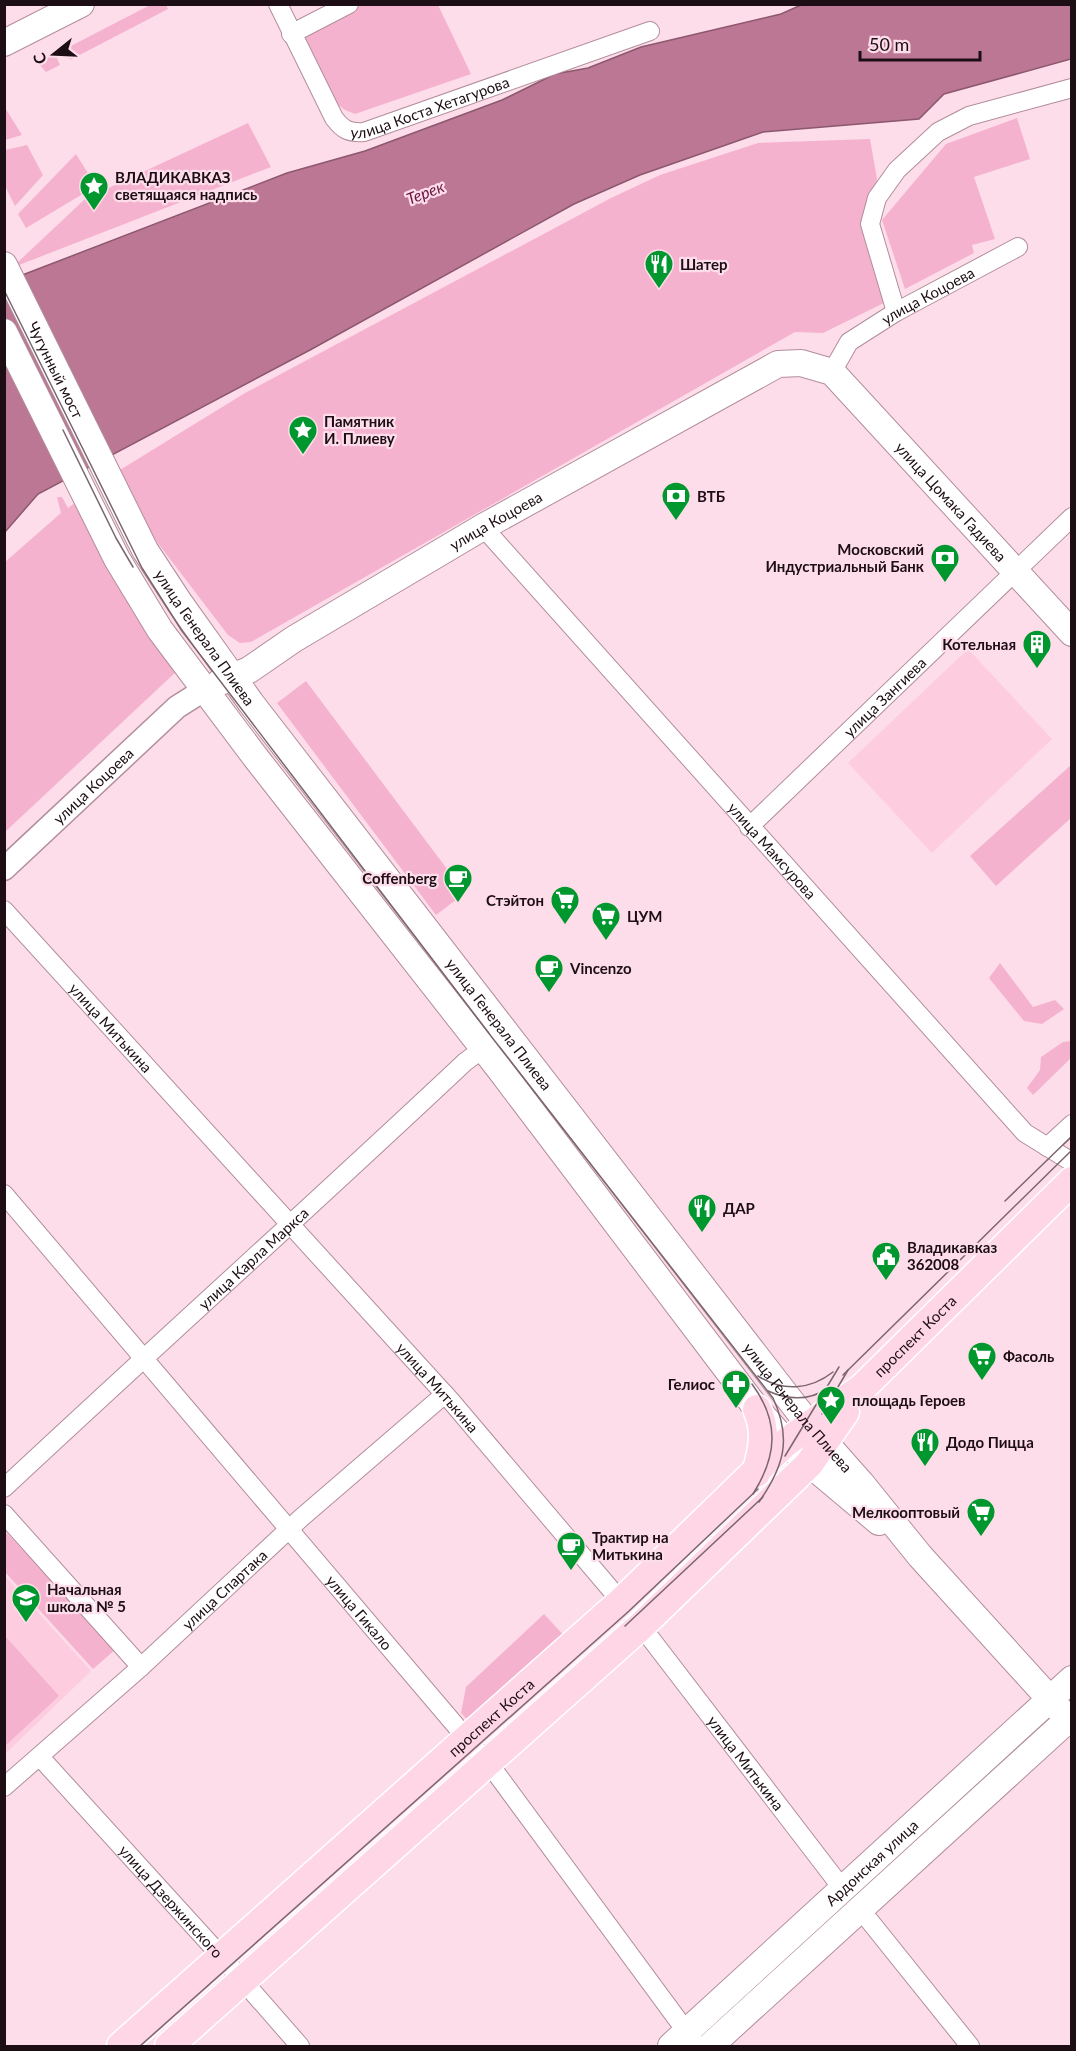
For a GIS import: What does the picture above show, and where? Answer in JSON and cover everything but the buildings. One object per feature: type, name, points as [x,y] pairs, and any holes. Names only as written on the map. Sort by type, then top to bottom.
[{"type":"main road","points":[[4,44],[81,4]]},
{"type":"main road","name":"Чугунный мост","points":[[4,266],[108,472]]},
{"type":"main road","name":"Чугунный мост","points":[[4,332],[82,488]]},
{"type":"main road","name":"улица Коцоева","points":[[204,690],[249,670],[294,639],[483,527],[778,364],[801,363],[832,372]]},
{"type":"main road","name":"улица Цомака Гадиева","points":[[832,372],[1015,569],[1071,633]]},
{"type":"main road","name":"улица Генерала Плиева","points":[[108,472],[145,550],[233,676],[505,1033],[817,1433],[920,1556],[1049,1699],[1070,1719]]},
{"type":"main road","name":"улица Генерала Плиева","points":[[82,488],[139,596],[204,690],[483,1048],[757,1409],[785,1443],[808,1464],[920,1556]]},
{"type":"main road","name":"проспект Коста","points":[[121,2046],[468,1741],[621,1602],[785,1443],[817,1433],[1071,1180]]},
{"type":"main road","points":[[756,1473],[764,1436],[763,1424],[757,1409]]},
{"type":"main road","name":"проспект Коста","points":[[169,2046],[489,1765],[641,1626],[808,1464],[817,1433]]},
{"type":"main road","name":"Ардонская улица","points":[[685,2042],[842,1888],[1071,1679]]},
{"type":"main road","name":"Ардонская улица","points":[[710,2046],[1070,1719]]},
{"type":"street","name":"улица Коста Хетагурова","points":[[278,4],[334,118],[342,129],[350,132],[364,132],[650,31]]},
{"type":"street","points":[[291,34],[349,4]]},
{"type":"street","points":[[896,312],[870,224],[876,198],[897,170],[938,132],[969,116],[1071,88]]},
{"type":"street","name":"улица Коцоева","points":[[832,372],[849,342],[896,312],[1018,247]]},
{"type":"street","name":"улица Зангиева","points":[[749,827],[1071,517]]},
{"type":"street","name":"улица Мамсурова","points":[[483,527],[1025,1133],[1071,1162]]},
{"type":"street","name":"улица Коцоева","points":[[4,869],[177,707],[204,690]]},
{"type":"street","name":"улица Митькина","points":[[4,910],[445,1394],[641,1626],[842,1888]]},
{"type":"street","name":"улица Карла Маркса","points":[[4,1488],[292,1225],[465,1062],[505,1033]]},
{"type":"street","points":[[1047,1147],[1071,1124]]},
{"type":"street","name":"улица Гикало","points":[[4,1194],[489,1765],[685,2042]]},
{"type":"street","name":"улица Спартака","points":[[4,1787],[141,1667],[290,1529],[445,1394]]},
{"type":"street","points":[[4,1514],[141,1667]]},
{"type":"street","name":"улица Дзержинского","points":[[40,1757],[300,2046]]},
{"type":"street","points":[[860,1910],[970,2046]]},
{"type":"shaded area","points":[[152,4],[166,5],[168,9],[70,60],[65,49]]},
{"type":"shaded area","points":[[362,5],[438,5],[471,74],[355,114],[345,110],[332,100],[300,36]]},
{"type":"shaded area","points":[[54,52],[60,65],[46,72],[39,64],[40,60]]},
{"type":"shaded area","points":[[4,106],[22,135],[4,140]]},
{"type":"shaded area","points":[[1017,118],[1030,159],[974,177],[995,239],[972,245],[974,253],[905,289],[882,220],[946,144]]},
{"type":"shaded area","points":[[248,123],[271,167],[19,265],[18,262],[85,199]]},
{"type":"shaded area","points":[[870,139],[877,179],[865,235],[886,302],[823,333],[795,332],[251,642],[240,643],[228,635],[157,542],[115,473],[245,393],[611,198],[660,175],[758,143]]},
{"type":"shaded area","points":[[27,145],[43,175],[15,206],[5,186],[5,150]]},
{"type":"shaded area","points":[[76,154],[96,186],[26,228],[18,214]]},
{"type":"shaded area","points":[[57,497],[62,497],[68,508],[80,499],[178,670],[5,832],[5,562],[61,513]]},
{"type":"shaded area","points":[[968,649],[1052,739],[932,853],[848,763]]},
{"type":"shaded area","points":[[306,681],[465,893],[436,915],[277,703]]},
{"type":"shaded area","points":[[1071,765],[1071,818],[996,886],[970,856]]},
{"type":"shaded area","points":[[1000,963],[1033,1007],[1055,1000],[1064,1009],[1042,1024],[1024,1021],[989,978]]},
{"type":"shaded area","points":[[1071,1041],[1071,1058],[1033,1095],[1027,1088],[1040,1070],[1041,1057],[1063,1042]]},
{"type":"shaded area","points":[[5,1531],[116,1649],[93,1669],[5,1572]]},
{"type":"shaded area","name":"Начальная школа № 5","points":[[5,1576],[91,1671],[5,1754]]},
{"type":"shaded area","points":[[544,1614],[569,1641],[473,1726],[461,1713],[466,1687]]},
{"type":"shaded area","points":[[5,1636],[59,1696],[5,1746]]},
{"type":"water","name":"Терек","points":[[801,5],[1071,5],[1071,59],[944,94],[919,119],[763,132],[640,175],[574,204],[310,350],[38,494],[5,532],[5,286],[25,274],[287,173],[365,151],[502,100],[555,74],[588,68],[641,47],[781,14]]},
{"type":"tram line","points":[[4,290],[142,568],[182,631],[494,1040],[773,1398],[782,1426],[783,1452],[768,1489],[759,1502]]},
{"type":"tram line","points":[[63,430],[116,538],[133,567]]},
{"type":"tram line","points":[[1005,1201],[1072,1136]]},
{"type":"tram line","points":[[843,1375],[1072,1150]]},
{"type":"tram line","points":[[785,1456],[839,1367]]},
{"type":"tram line","points":[[822,1414],[848,1370]]},
{"type":"tram line","points":[[758,1376],[777,1385],[796,1387],[815,1382],[833,1372]]},
{"type":"tram line","points":[[752,1384],[767,1412],[772,1439],[767,1466],[753,1494]]},
{"type":"tram line","points":[[768,1391],[798,1398],[813,1396],[827,1389]]},
{"type":"tram line","points":[[140,2046],[629,1611],[758,1489]]},
{"type":"tram line","points":[[625,1626],[763,1497]]},
{"type":"place","name":"ВЛАДИКАВКАЗ светящаяся надпись","points":[[94,212]]},
{"type":"place","name":"Шатер","points":[[659,290]]},
{"type":"place","name":"Памятник И. Плиеву","points":[[303,456]]},
{"type":"place","name":"ВТБ","points":[[676,522]]},
{"type":"place","name":"Московский Индустриальный Банк","points":[[945,584]]},
{"type":"place","name":"Котельная","points":[[1037,670]]},
{"type":"place","name":"Coffenberg","points":[[458,904]]},
{"type":"place","name":"Стэйтон","points":[[565,926]]},
{"type":"place","name":"ЦУМ","points":[[606,942]]},
{"type":"place","name":"Vincenzo","points":[[549,994]]},
{"type":"place","name":"ДАР","points":[[702,1234]]},
{"type":"place","name":"Владикавказ 362008","points":[[886,1282]]},
{"type":"place","name":"Фасоль","points":[[982,1382]]},
{"type":"place","name":"Гелиос","points":[[736,1410]]},
{"type":"place","name":"площадь Героев","points":[[831,1426]]},
{"type":"place","name":"Додо Пицца","points":[[925,1468]]},
{"type":"place","name":"Мелкооптовый","points":[[981,1538]]},
{"type":"place","name":"Трактир на Митькина","points":[[571,1572]]},
{"type":"place","name":"Начальная школа № 5","points":[[26,1624]]}]
